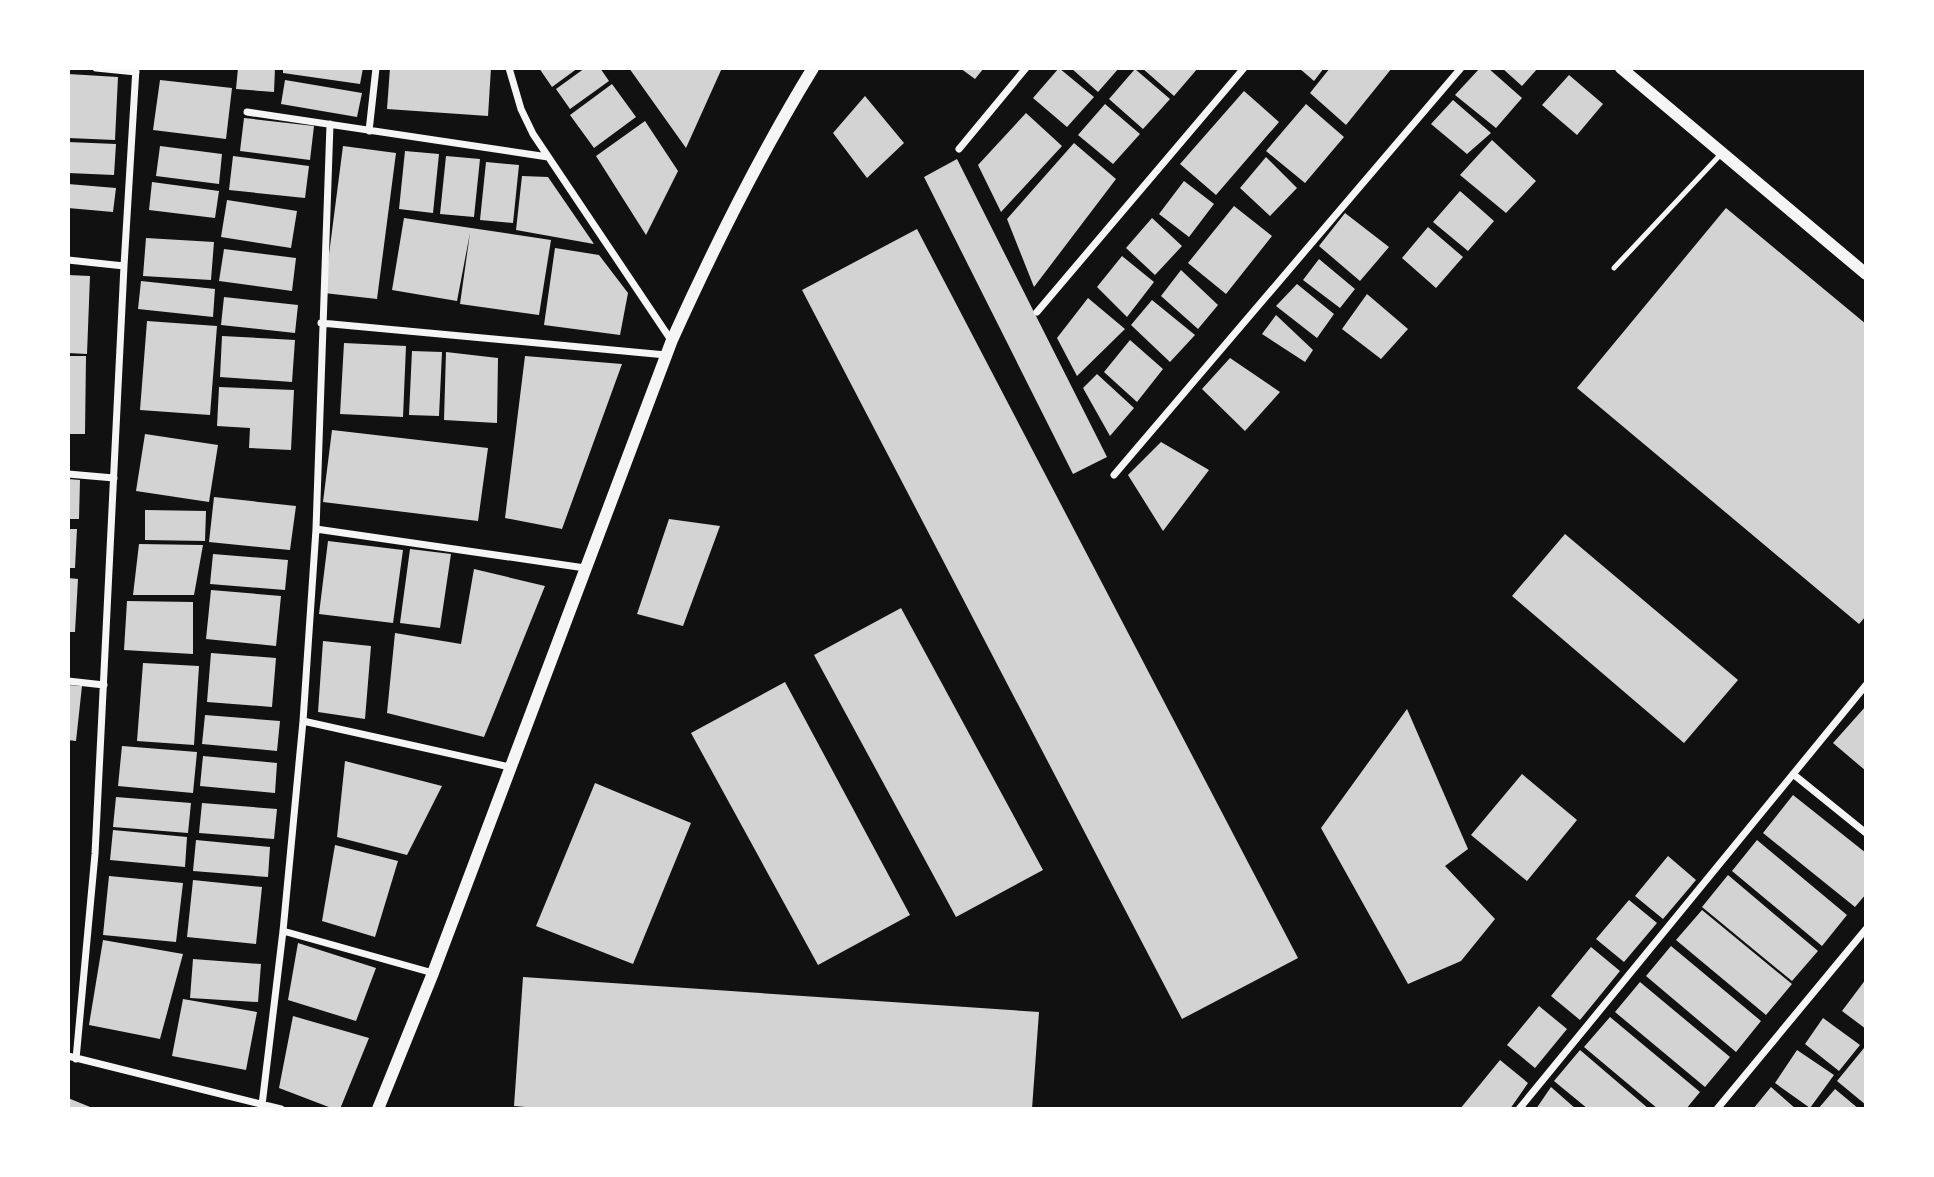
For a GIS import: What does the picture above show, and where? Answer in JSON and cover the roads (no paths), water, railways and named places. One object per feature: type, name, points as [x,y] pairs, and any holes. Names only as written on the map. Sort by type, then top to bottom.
[{"type":"street","points":[[96,68],[136,70],[95,854],[72,1057],[281,1109]]},
{"type":"street","points":[[369,131],[376,68]]},
{"type":"street","points":[[509,68],[521,109],[548,157],[672,341]]},
{"type":"street","points":[[378,1109],[433,973],[666,355],[708,259],[750,176],[813,68]]},
{"type":"street","points":[[959,149],[1027,68]]},
{"type":"street","points":[[1037,312],[1244,68]]},
{"type":"street","points":[[1114,475],[1461,68]]},
{"type":"street","points":[[1621,68],[1866,274]]},
{"type":"street","points":[[247,112],[548,157]]},
{"type":"street","points":[[262,1105],[283,931],[303,721],[316,529],[321,323],[330,124]]},
{"type":"street","points":[[68,260],[124,265]]},
{"type":"street","points":[[321,323],[666,355]]},
{"type":"street","points":[[68,474],[114,478]]},
{"type":"street","points":[[316,529],[585,568]]},
{"type":"street","points":[[68,681],[104,685]]},
{"type":"street","points":[[1519,1109],[1866,685]]},
{"type":"street","points":[[303,721],[510,767]]},
{"type":"street","points":[[1793,774],[1866,833]]},
{"type":"street","points":[[1717,1109],[1866,929]]},
{"type":"street","points":[[283,931],[433,973]]},
{"type":"lane","points":[[1614,268],[1722,153]]}]
